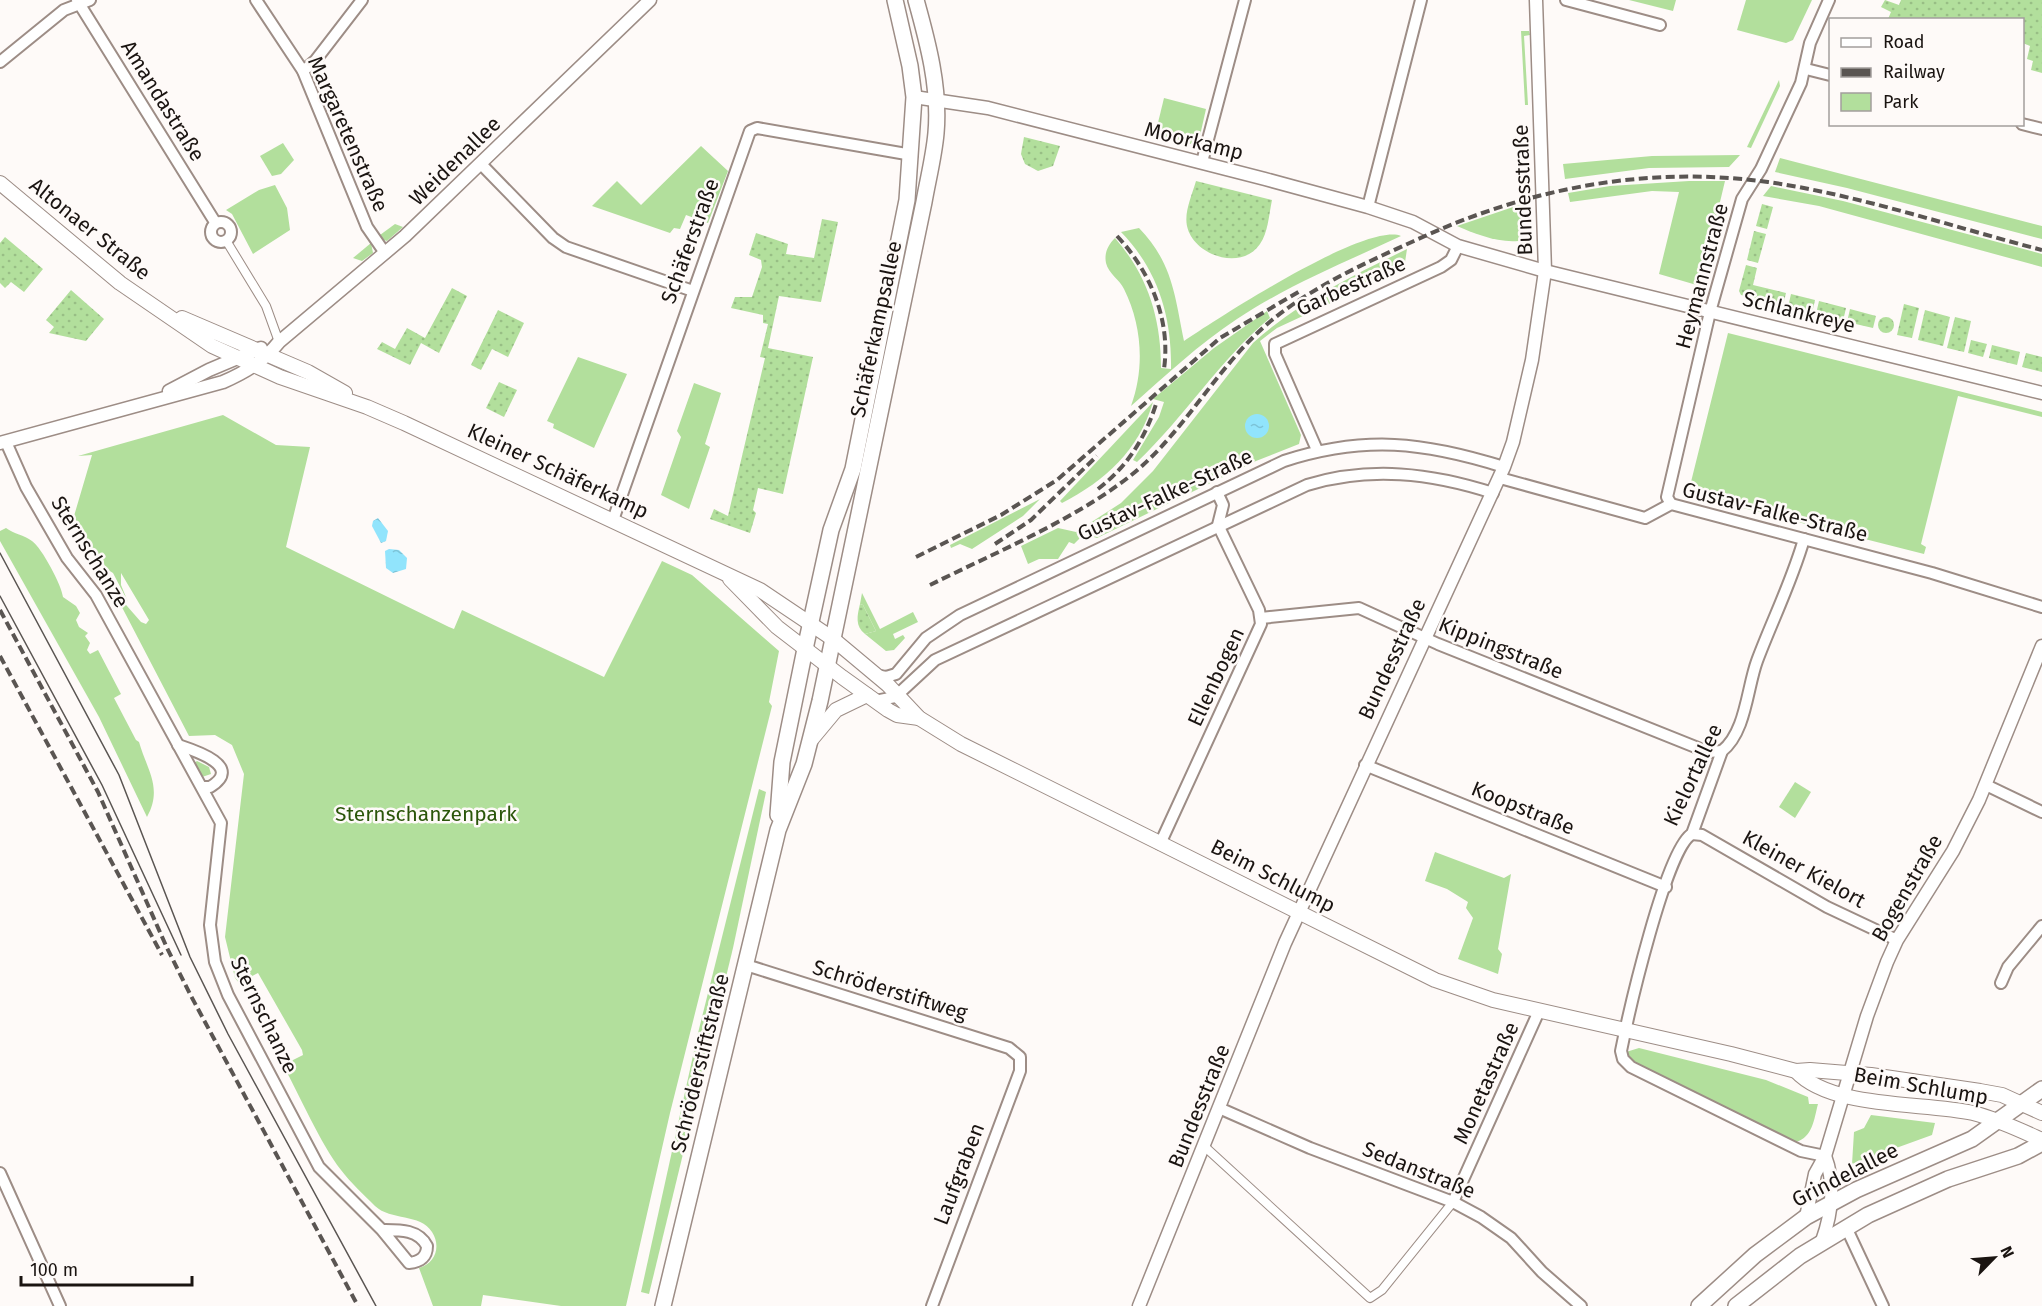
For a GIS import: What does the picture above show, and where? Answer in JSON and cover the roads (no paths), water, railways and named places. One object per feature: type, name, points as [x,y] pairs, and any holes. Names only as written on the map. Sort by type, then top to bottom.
[{"type":"main road","name":"Schäferkampsallee","points":[[805,649],[831,530],[854,469],[901,234],[912,154],[914,97],[910,66],[895,0]]},
{"type":"main road","name":"Schäferkampsallee","points":[[828,667],[924,202],[936,133],[936,99],[930,52],[916,0]]},
{"type":"main road","name":"Altonaer Straße","points":[[0,183],[120,283],[156,306],[198,338],[236,358]]},
{"type":"main road","name":"Altonaer Straße","points":[[156,306],[268,356]]},
{"type":"main road","name":"Kleiner Schäferkamp","points":[[268,356],[324,381],[368,407]]},
{"type":"main road","name":"Kleiner Schäferkamp","points":[[236,358],[275,375],[368,407],[760,590],[811,622]]},
{"type":"main road","name":"Kleiner Schäferkamp","points":[[729,577],[754,606],[805,649]]},
{"type":"main road","name":"Beim Schlump","points":[[811,622],[875,674],[919,718],[969,749],[1444,983],[1471,994],[1796,1071],[1871,1075],[1980,1091],[2024,1103],[2042,1113]]},
{"type":"main road","name":"Beim Schlump","points":[[805,649],[897,715],[919,718]]},
{"type":"main road","name":"Schröderstiftstraße","points":[[663,1306],[777,830],[782,762],[805,649]]},
{"type":"main road","name":"Schröderstiftstraße","points":[[777,830],[804,765],[828,667]]},
{"type":"main road","points":[[810,742],[822,724],[836,710],[871,698]]},
{"type":"main road","name":"Beim Schlump","points":[[1796,1071],[1806,1083],[1843,1095],[1964,1112],[1999,1122],[2042,1142]]},
{"type":"main road","name":"Grindelallee","points":[[1700,1306],[1755,1255],[1806,1217],[1831,1202],[1972,1139],[1999,1122],[2042,1089]]},
{"type":"main road","points":[[1736,1306],[1822,1241],[1846,1227],[1897,1200],[2018,1156],[2042,1142]]},
{"type":"street","name":"Margaretenstraße","points":[[256,0],[303,71],[367,227],[385,253]]},
{"type":"street","points":[[303,71],[315,61],[362,0]]},
{"type":"street","name":"Weidenallee","points":[[223,382],[268,356],[279,342],[385,253],[481,164],[650,0]]},
{"type":"street","points":[[1202,162],[1245,0]]},
{"type":"street","points":[[1368,207],[1420,0]]},
{"type":"street","name":"Bundesstraße","points":[[1139,1306],[1299,912],[1502,472],[1526,386],[1541,312],[1545,272],[1536,0]]},
{"type":"street","points":[[1566,0],[1660,25]]},
{"type":"street","name":"Heymannstraße","points":[[1671,504],[1667,497],[1710,312],[1742,199],[1761,169],[1806,69],[1810,43],[1829,0]]},
{"type":"street","points":[[0,62],[64,10],[82,1]]},
{"type":"street","name":"Amandastraße","points":[[82,1],[215,222],[212,229],[216,240],[221,243],[227,242],[266,306],[279,342]]},
{"type":"street","points":[[1806,69],[1829,75]]},
{"type":"street","name":"Moorkamp","points":[[914,97],[988,108],[1368,207],[1413,222],[1458,246]]},
{"type":"street","points":[[2024,124],[2042,129]]},
{"type":"street","name":"Schäferstraße","points":[[613,520],[750,131],[757,128],[894,153],[912,154]]},
{"type":"street","points":[[481,164],[553,238],[566,247],[693,291]]},
{"type":"street","points":[[1458,246],[1545,272]]},
{"type":"street","name":"Garbestraße","points":[[1317,450],[1275,354],[1275,344],[1446,264],[1458,246]]},
{"type":"street","name":"Schlankreye","points":[[1545,272],[2042,393]]},
{"type":"street","name":"Weidenallee","points":[[157,398],[236,358],[279,342]]},
{"type":"street","points":[[3,442],[157,398],[223,382],[275,375]]},
{"type":"street","name":"Sternschanze","points":[[3,442],[26,488],[67,558],[96,595],[221,823],[210,925],[211,948],[218,973],[320,1167],[382,1230]]},
{"type":"street","name":"Gustav-Falke-Straße","points":[[875,674],[886,678],[896,674],[926,638],[960,615],[1284,460],[1344,445],[1395,444],[1443,451],[1645,518],[1671,504],[1932,573],[2042,608]]},
{"type":"street","points":[[871,698],[888,700],[935,660],[1307,484],[1352,474],[1378,472],[1463,483],[1493,493]]},
{"type":"street","name":"Ellenbogen","points":[[1160,844],[1259,631],[1261,618],[1218,525],[1223,505],[1217,492]]},
{"type":"street","name":"Kielortallee","points":[[1625,1030],[1643,954],[1666,887],[1685,840],[1692,834],[1722,751],[1730,743],[1748,700],[1755,665],[1804,539]]},
{"type":"street","name":"Kippingstraße","points":[[1261,618],[1359,608],[1424,638],[1708,752],[1722,751]]},
{"type":"street","name":"Bogenstraße","points":[[1806,1217],[1815,1174],[1825,1156],[1877,985],[1897,940],[1953,851],[1986,785],[2042,646]]},
{"type":"street","points":[[178,745],[201,753],[216,762],[221,772],[218,781],[210,787],[203,787]]},
{"type":"street","name":"Koopstraße","points":[[1365,765],[1666,887]]},
{"type":"street","points":[[1986,785],[2042,812]]},
{"type":"street","name":"Kleiner Kielort","points":[[1692,834],[1702,835],[1827,907],[1897,940]]},
{"type":"street","points":[[2001,983],[2008,967],[2042,927]]},
{"type":"street","name":"Schröderstiftweg","points":[[746,965],[1010,1048],[1020,1057]]},
{"type":"street","name":"Monetastraße","points":[[1453,1202],[1539,1011]]},
{"type":"street","points":[[1625,1030],[1621,1051],[1623,1059],[1631,1067],[1801,1151],[1825,1156]]},
{"type":"street","name":"Laufgraben","points":[[932,1306],[1020,1071],[1020,1057]]},
{"type":"street","name":"Sedanstraße","points":[[1219,1108],[1310,1148],[1453,1202],[1481,1217],[1511,1238],[1542,1272],[1581,1306]]},
{"type":"street","points":[[1203,1146],[1370,1298],[1382,1290],[1453,1202]]},
{"type":"street","name":"Bogenstraße","points":[[1822,1241],[1831,1202],[1832,1175],[1825,1156]]},
{"type":"street","points":[[0,1173],[60,1306]]},
{"type":"street","points":[[1846,1227],[1883,1306]]},
{"type":"water","points":[[1257,414],[1265,418],[1269,426],[1265,434],[1257,438],[1249,434],[1245,426],[1249,418]]},
{"type":"water","points":[[378,518],[388,531],[386,541],[381,543],[372,526],[373,521]]},
{"type":"water","points":[[399,550],[407,558],[406,569],[393,573],[386,568],[385,551]]},
{"type":"tram line","points":[[0,553],[119,775],[190,957],[228,1034],[376,1306]]},
{"type":"tram line","points":[[0,596],[102,785],[181,955]]},
{"type":"railway","points":[[930,585],[1041,531],[1121,483],[1160,448],[1254,336],[1305,296],[1396,249],[1499,207],[1542,195],[1631,179],[1722,178],[1768,182],[1837,195],[2042,250]]},
{"type":"railway","points":[[1117,236],[1139,265],[1156,297],[1164,332],[1164,369]]},
{"type":"railway","points":[[916,557],[1001,515],[1057,480],[1220,338],[1300,291]]},
{"type":"railway","points":[[1098,489],[1118,471],[1135,450],[1157,401]]},
{"type":"railway","points":[[995,544],[1031,520],[1097,456]]},
{"type":"railway","points":[[0,610],[98,792],[167,948],[191,996],[358,1306]]},
{"type":"railway","points":[[0,656],[162,955]]},
{"type":"park label","name":"Sternschanzenpark","points":[[426,814]]}]
